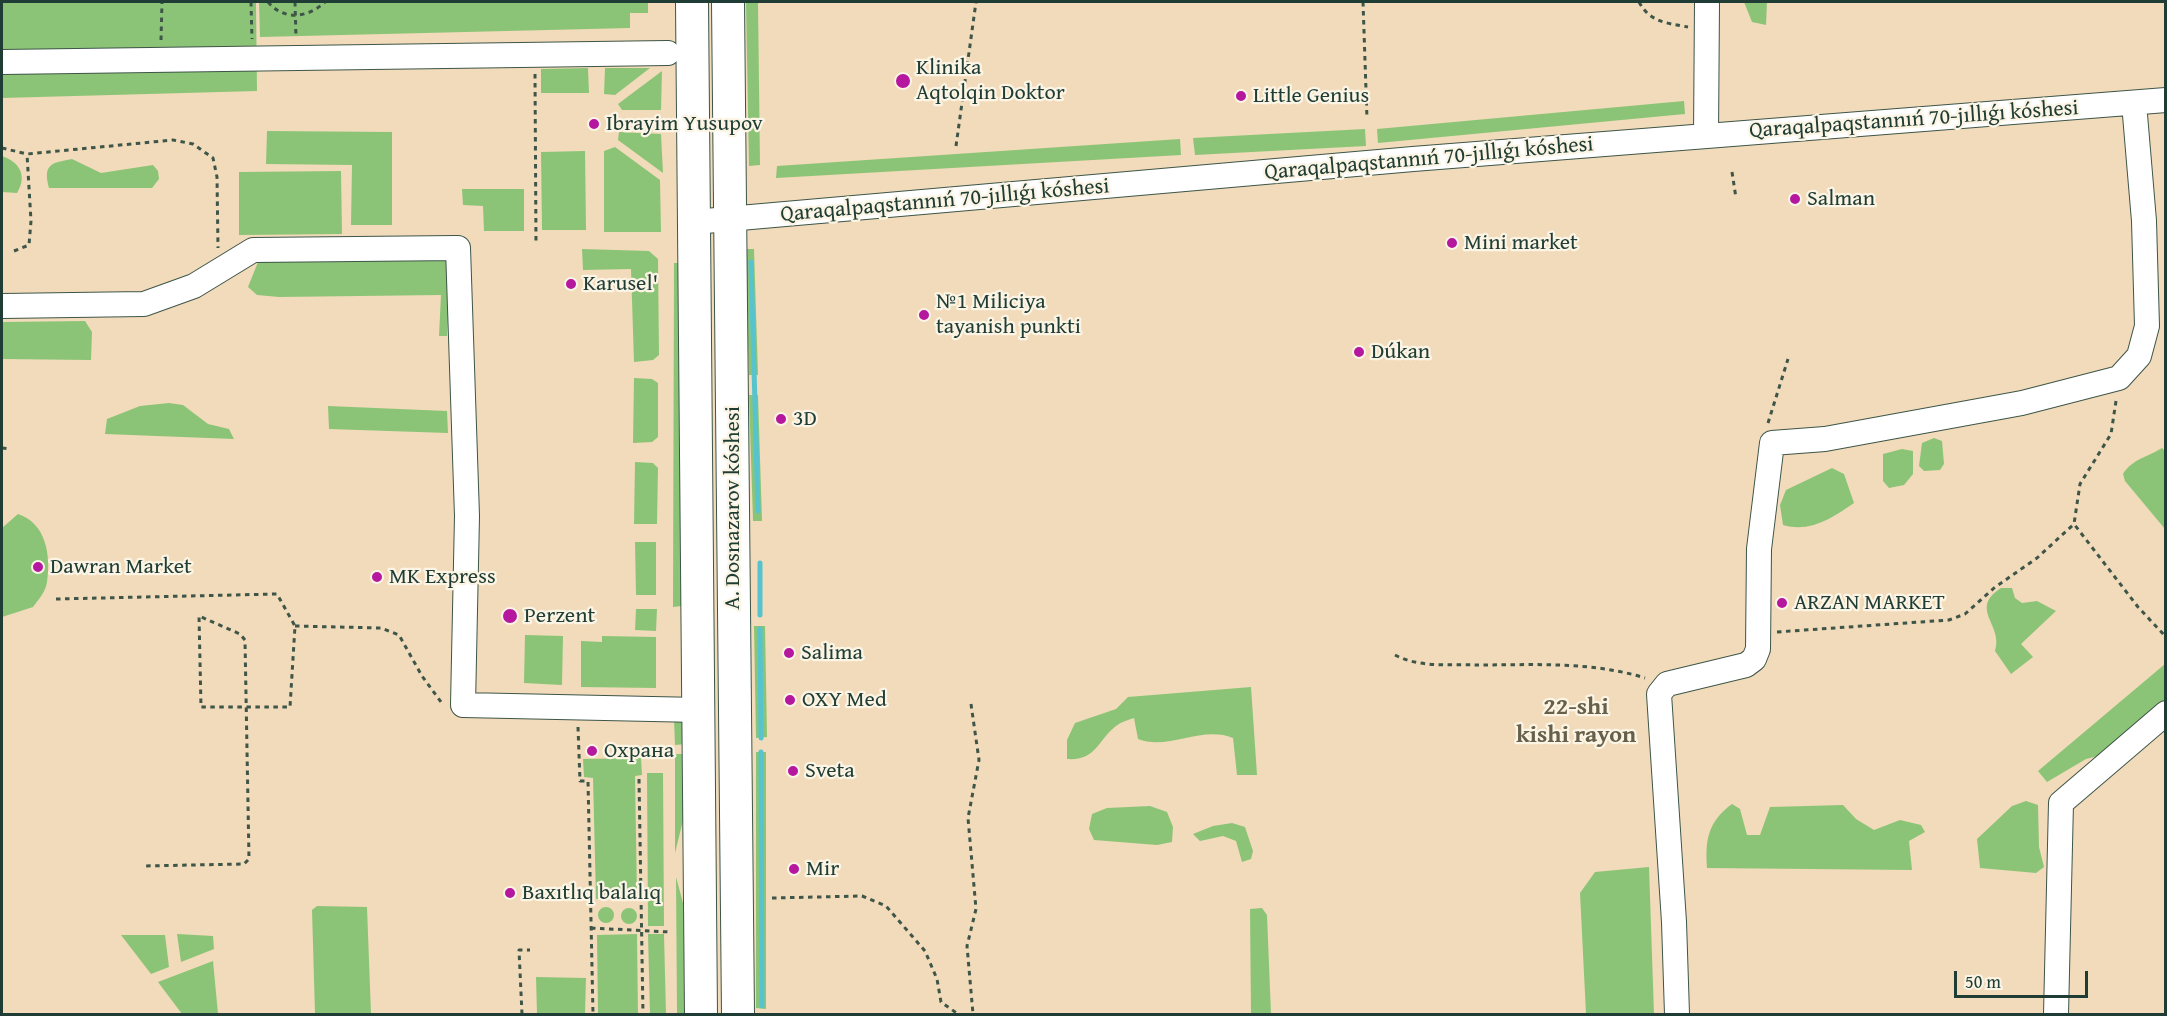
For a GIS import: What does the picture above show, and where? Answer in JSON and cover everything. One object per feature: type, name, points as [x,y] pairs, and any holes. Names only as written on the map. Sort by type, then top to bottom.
[{"type":"main road","name":"A. Dosnazarov kóshesi","points":[[692,2],[701,1014]]},
{"type":"main road","name":"A. Dosnazarov kóshesi","points":[[728,2],[738,1014]]},
{"type":"main road","points":[[694,167],[701,174],[716,175],[723,172],[729,161]]},
{"type":"main road","points":[[694,256],[709,248],[717,248],[731,256]]},
{"type":"street","points":[[1706,136],[1707,2]]},
{"type":"street","points":[[2,62],[668,53]]},
{"type":"street","name":"Qaraqalpaqstannıń 70-jıllıǵı kóshesi","points":[[694,222],[731,221],[1706,136],[2166,100]]},
{"type":"street","points":[[1677,1014],[1674,922],[1659,694],[1667,684],[1746,665],[1754,659],[1758,649],[1759,549],[1772,443],[1825,439],[2010,405],[2119,378],[2139,356],[2147,326],[2144,222],[2134,103]]},
{"type":"street","points":[[2,306],[144,303],[194,286],[253,250],[458,248],[467,516],[463,705],[699,710]]},
{"type":"street","points":[[2056,1014],[2061,803],[2166,713]]},
{"type":"path","points":[[161,60],[162,2]]},
{"type":"path","points":[[251,2],[252,58]]},
{"type":"path","points":[[268,2],[276,10],[296,15],[306,14],[325,2]]},
{"type":"path","points":[[296,2],[296,58]]},
{"type":"path","points":[[956,146],[976,2]]},
{"type":"path","points":[[1364,2],[1366,119]]},
{"type":"path","points":[[1640,2],[1647,14],[1655,21],[1707,30]]},
{"type":"path","points":[[535,54],[536,244]]},
{"type":"path","points":[[2,148],[27,154],[173,140],[194,144],[213,158],[217,177],[219,240],[214,274]]},
{"type":"path","points":[[14,251],[29,244],[31,221],[27,154]]},
{"type":"path","points":[[1732,172],[1736,198]]},
{"type":"path","points":[[1768,424],[1788,359]]},
{"type":"path","points":[[1758,633],[1949,620],[1965,614],[1994,588],[2037,558],[2074,524],[2080,484],[2111,434],[2119,378]]},
{"type":"path","points":[[2,447],[10,449]]},
{"type":"path","points":[[2074,524],[2138,607],[2166,637]]},
{"type":"path","points":[[56,599],[277,594],[295,626],[290,707],[246,707],[201,707],[199,616],[240,634],[245,640],[246,707],[249,859],[244,864],[142,866]]},
{"type":"path","points":[[295,626],[381,628],[399,635],[422,676],[444,705]]},
{"type":"path","points":[[1395,655],[1406,661],[1438,664],[1585,666],[1628,672],[1667,684]]},
{"type":"path","points":[[971,704],[978,760],[968,818],[976,909],[967,946],[974,1014]]},
{"type":"path","points":[[578,707],[580,781],[588,782],[593,1014]]},
{"type":"path","points":[[639,779],[643,1014]]},
{"type":"path","points":[[772,898],[862,896],[886,906],[925,951],[937,979],[940,1002],[958,1014]]},
{"type":"path","points":[[591,928],[670,932]]},
{"type":"path","points":[[522,1014],[519,950],[530,950]]},
{"type":"green space","points":[[2,2],[256,2],[257,91],[2,98]]},
{"type":"green space","points":[[259,2],[648,2],[648,13],[630,13],[630,28],[260,37]]},
{"type":"green space","points":[[746,2],[758,2],[760,165],[749,166]]},
{"type":"green space","points":[[1744,2],[1767,2],[1766,25],[1752,22]]},
{"type":"green space","points":[[588,68],[589,93],[541,93],[541,69]]},
{"type":"green space","points":[[605,68],[650,68],[615,95],[604,94]]},
{"type":"green space","points":[[662,71],[661,110],[622,110],[618,104]]},
{"type":"green space","points":[[1684,101],[1685,114],[1378,143],[1377,129]]},
{"type":"green space","points":[[1365,129],[1366,146],[1195,155],[1193,138]]},
{"type":"green space","points":[[267,131],[392,132],[392,225],[351,225],[352,165],[266,164]]},
{"type":"green space","points":[[619,132],[661,134],[663,173],[618,140]]},
{"type":"green space","points":[[1180,139],[1181,155],[776,178],[777,166]]},
{"type":"green space","points":[[615,147],[660,180],[661,232],[604,232],[604,151]]},
{"type":"green space","points":[[585,151],[586,230],[542,230],[541,152]]},
{"type":"green space","points":[[2,156],[13,162],[20,170],[22,180],[17,193],[2,192]]},
{"type":"green space","points":[[72,159],[101,173],[153,165],[158,171],[159,179],[152,188],[49,188],[47,174],[50,166]]},
{"type":"green space","points":[[341,171],[342,234],[239,235],[239,172]]},
{"type":"green space","points":[[462,189],[524,189],[524,231],[484,231],[483,206],[463,205]]},
{"type":"green space","points":[[582,249],[649,251],[658,259],[659,355],[653,360],[634,362],[631,269],[583,270]]},
{"type":"green space","points":[[745,249],[754,249],[758,375],[749,375]]},
{"type":"green space","points":[[444,260],[450,264],[447,336],[439,336],[441,295],[279,297],[257,295],[248,287],[258,262]]},
{"type":"green space","points":[[674,263],[685,263],[682,606],[673,607]]},
{"type":"green space","points":[[85,321],[92,332],[91,360],[2,359],[2,322]]},
{"type":"green space","points":[[634,378],[652,379],[658,383],[658,437],[652,442],[633,443]]},
{"type":"green space","points":[[749,395],[758,395],[762,521],[753,521]]},
{"type":"green space","points":[[169,403],[183,405],[208,424],[229,429],[234,439],[105,434],[107,419],[140,406]]},
{"type":"green space","points":[[328,406],[447,411],[448,433],[329,429]]},
{"type":"green space","points":[[1934,438],[1942,441],[1944,464],[1940,470],[1924,471],[1919,466],[1922,443]]},
{"type":"green space","points":[[2162,448],[2166,452],[2165,529],[2125,481],[2123,474],[2136,462]]},
{"type":"green space","points":[[1902,449],[1913,451],[1913,474],[1904,485],[1889,488],[1883,481],[1883,454]]},
{"type":"green space","points":[[635,462],[653,463],[658,468],[657,524],[634,524]]},
{"type":"green space","points":[[1832,468],[1844,474],[1854,503],[1829,519],[1812,526],[1783,525],[1780,505],[1786,490]]},
{"type":"green space","points":[[18,514],[27,518],[41,532],[47,551],[47,582],[44,592],[33,607],[2,617],[2,528]]},
{"type":"green space","points":[[635,542],[656,542],[656,595],[636,595]]},
{"type":"green space","points":[[2001,588],[2012,588],[2015,598],[2022,603],[2037,601],[2056,611],[2021,644],[2033,657],[2011,674],[1995,651],[1995,633],[1987,610],[1987,603]]},
{"type":"green space","points":[[636,609],[657,609],[656,631],[635,630]]},
{"type":"green space","points":[[754,626],[765,626],[767,737],[756,738]]},
{"type":"green space","points":[[525,635],[563,636],[562,685],[524,683]]},
{"type":"green space","points":[[602,636],[656,637],[656,688],[581,687],[581,641],[602,642]]},
{"type":"green space","points":[[2165,664],[2165,702],[2098,756],[2086,759],[2047,782],[2038,771]]},
{"type":"green space","points":[[1251,687],[1257,775],[1237,775],[1233,738],[1209,734],[1173,741],[1149,742],[1138,739],[1134,718],[1116,726],[1095,749],[1084,757],[1067,759],[1067,740],[1075,723],[1116,709],[1128,697]]},
{"type":"green space","points":[[674,720],[686,720],[686,744],[675,745]]},
{"type":"green space","points":[[756,752],[766,752],[766,1009],[756,1008]]},
{"type":"green space","points":[[675,754],[687,754],[688,800],[675,853]]},
{"type":"green space","points":[[641,758],[642,775],[635,776],[637,896],[596,899],[593,778],[584,777],[583,759]]},
{"type":"green space","points":[[647,773],[663,773],[664,926],[648,926]]},
{"type":"green space","points":[[2026,801],[2038,805],[2039,847],[2044,867],[2036,873],[1980,868],[1977,839],[2012,806]]},
{"type":"green space","points":[[1732,804],[1740,809],[1747,835],[1760,835],[1770,807],[1843,805],[1856,819],[1874,830],[1900,820],[1921,825],[1925,832],[1909,841],[1912,870],[1707,868],[1710,832],[1718,818]]},
{"type":"green space","points":[[1150,806],[1167,812],[1173,827],[1172,842],[1157,845],[1094,840],[1089,829],[1092,814],[1107,808]]},
{"type":"green space","points":[[1232,823],[1245,827],[1253,851],[1251,859],[1242,862],[1236,841],[1223,836],[1200,841],[1193,834],[1213,826]]},
{"type":"green space","points":[[1649,867],[1654,1014],[1586,1014],[1580,893],[1595,872]]},
{"type":"green space","points":[[676,877],[690,929],[690,1014],[677,1014]]},
{"type":"green space","points":[[317,906],[367,907],[371,1014],[315,1014],[312,910]]},
{"type":"green space","points":[[606,907],[612,909],[614,915],[612,921],[606,923],[600,921],[598,915],[600,909]]},
{"type":"green space","points":[[629,908],[635,910],[637,916],[635,922],[629,924],[623,922],[621,916],[623,910]]},
{"type":"green space","points":[[1262,908],[1267,915],[1271,1014],[1251,1014],[1250,909]]},
{"type":"green space","points":[[177,934],[213,936],[214,949],[181,962]]},
{"type":"green space","points":[[637,934],[638,1014],[598,1014],[597,935]]},
{"type":"green space","points":[[648,934],[664,934],[666,1014],[650,1014]]},
{"type":"green space","points":[[121,935],[165,935],[169,967],[151,974]]},
{"type":"green space","points":[[213,961],[218,1014],[182,1014],[158,982]]},
{"type":"green space","points":[[536,977],[586,978],[585,1014],[537,1014]]},
{"type":"waterway","points":[[751,262],[758,511]]},
{"type":"waterway","points":[[760,563],[760,615]]},
{"type":"waterway","points":[[760,629],[761,738]]},
{"type":"waterway","points":[[761,752],[762,1006]]},
{"type":"place","name":"Klinika Aqtolqin Doktor","points":[[903,81]]},
{"type":"place","name":"Little Genius","points":[[1241,96]]},
{"type":"place","name":"Ibrayim Yusupov","points":[[594,124]]},
{"type":"place","name":"Salman","points":[[1795,199]]},
{"type":"place","name":"Mini market","points":[[1452,243]]},
{"type":"place","name":"Karusel'","points":[[571,284]]},
{"type":"place","name":"№1 Miliciya tayanish punkti","points":[[924,315]]},
{"type":"place","name":"Dúkan","points":[[1359,352]]},
{"type":"place","name":"3D","points":[[781,419]]},
{"type":"place","name":"Dawran Market","points":[[38,567]]},
{"type":"place","name":"MK Express","points":[[377,577]]},
{"type":"place","name":"ARZAN MARKET","points":[[1782,603]]},
{"type":"place","name":"Perzent","points":[[510,616]]},
{"type":"place","name":"Salima","points":[[789,653]]},
{"type":"place","name":"OXY Med","points":[[790,700]]},
{"type":"place","name":"Охрана","points":[[592,751]]},
{"type":"place","name":"Sveta","points":[[793,771]]},
{"type":"place","name":"Mir","points":[[794,869]]},
{"type":"place","name":"Baxıtlıq balalıq","points":[[510,893]]},
{"type":"district","name":"22-shi kishi rayon","points":[[1576,722]]}]
